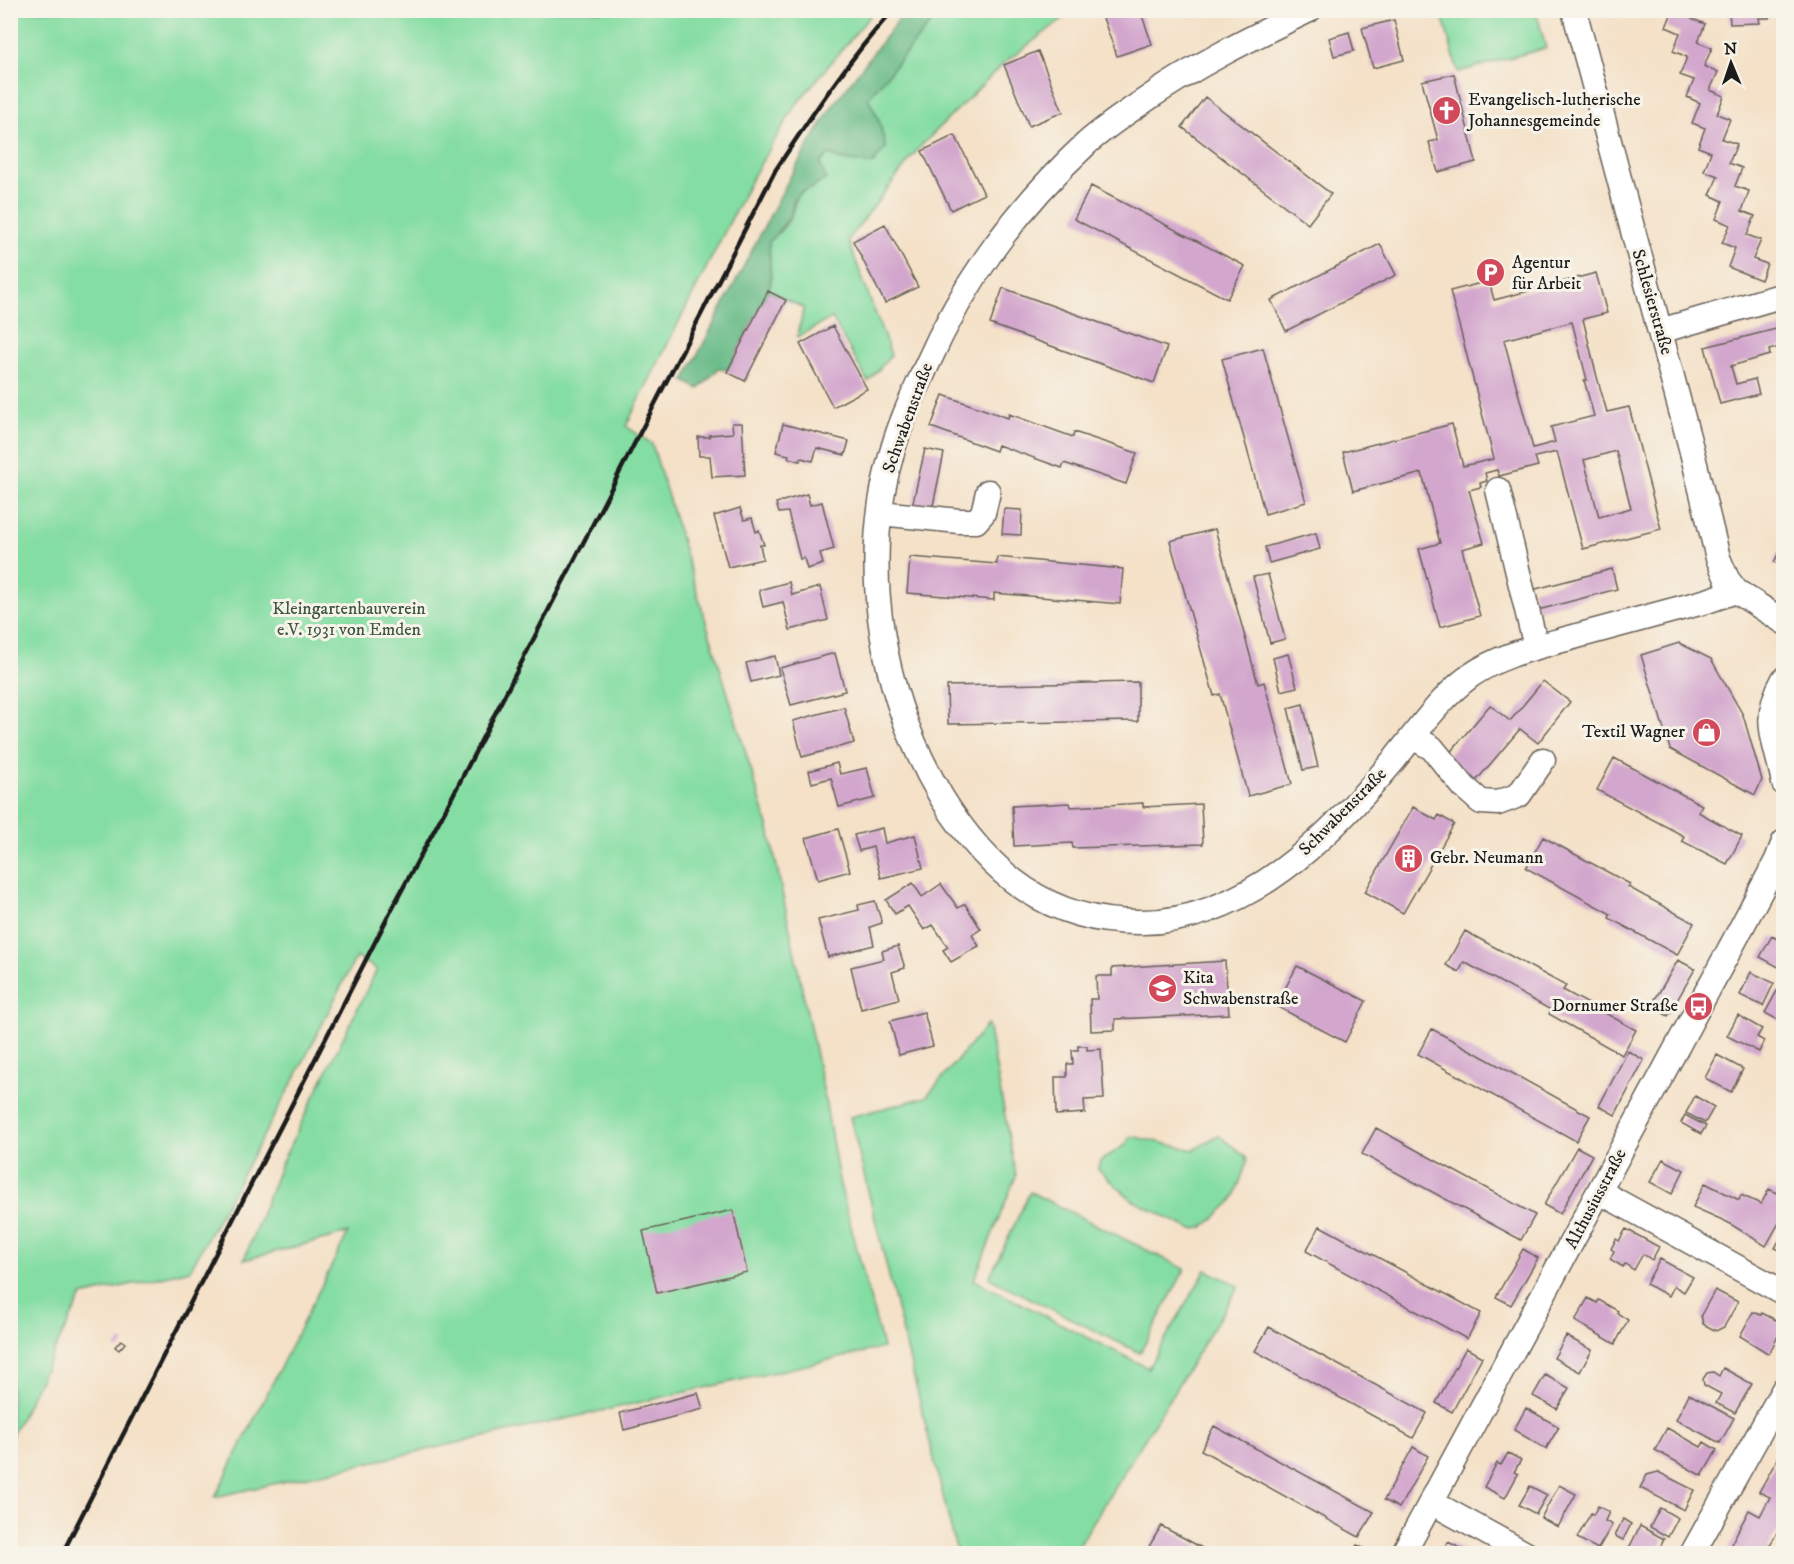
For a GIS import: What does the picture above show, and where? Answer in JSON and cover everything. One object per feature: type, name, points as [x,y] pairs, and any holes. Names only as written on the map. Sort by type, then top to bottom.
[{"type":"street","name":"Schwabenstraße","points":[[1309,10],[1250,38],[1173,80],[1089,141],[1025,206],[981,264],[934,348],[891,452],[876,550],[881,626],[895,692],[919,754],[946,804],[982,852],[1012,882],[1049,904],[1102,919],[1148,922],[1167,921],[1199,914],[1228,903],[1286,867],[1320,839],[1358,800],[1450,693],[1472,675],[1507,656],[1736,591]]},
{"type":"street","name":"Schlesierstraße","points":[[1574,10],[1718,558],[1727,579],[1736,591]]},
{"type":"street","points":[[1660,331],[1784,295]]},
{"type":"street","points":[[1497,490],[1536,647]]},
{"type":"street","points":[[880,513],[976,521],[983,513],[988,492]]},
{"type":"street","points":[[1736,591],[1784,622]]},
{"type":"street","points":[[1784,679],[1774,698],[1770,722],[1784,783]]},
{"type":"street","points":[[1413,737],[1432,748],[1464,787],[1481,802],[1498,803],[1519,795],[1543,760]]},
{"type":"street","name":"Althusiusstraße","points":[[1403,1554],[1600,1192],[1777,860],[1784,842]]},
{"type":"street","points":[[1600,1192],[1784,1293]]},
{"type":"street","points":[[1692,1554],[1784,1389]]},
{"type":"street","points":[[1431,1502],[1526,1554]]},
{"type":"green space","name":"Kleingartenbauverein e.V. 1931 von Emden","points":[[11,11],[874,11],[795,106],[752,178],[626,426],[652,444],[769,829],[825,1099],[839,1181],[883,1348],[215,1497],[348,1233],[244,1260],[280,1166],[377,969],[356,957],[295,1078],[190,1270],[82,1296],[11,1437]]},
{"type":"green space","points":[[905,11],[941,11],[868,98],[879,120],[886,148],[872,164],[842,160],[828,154],[820,164],[826,179],[801,192],[794,200],[790,217],[769,242],[771,282],[728,370],[718,369],[699,389],[684,381],[791,175],[831,108]]},
{"type":"green space","points":[[941,11],[1073,11],[1003,64],[918,149],[848,240],[891,355],[868,382],[832,318],[797,337],[804,308],[768,291],[771,282],[769,242],[789,220],[798,196],[812,188],[820,164],[828,154],[842,160],[879,120],[868,98]]},
{"type":"green space","points":[[1441,11],[1536,11],[1546,48],[1458,72]]},
{"type":"green space","points":[[988,1024],[1016,1176],[974,1280],[1148,1368],[1206,1270],[1239,1286],[1074,1553],[957,1553],[850,1117],[926,1097]]},
{"type":"green space","points":[[1218,1135],[1245,1156],[1247,1161],[1235,1196],[1202,1228],[1188,1228],[1132,1200],[1098,1169],[1100,1161],[1124,1146],[1131,1136],[1194,1150]]},
{"type":"green space","points":[[1030,1192],[1185,1269],[1140,1353],[989,1278]]},
{"type":"building","points":[[1100,10],[1140,10],[1152,44],[1117,56]]},
{"type":"building","points":[[1673,10],[1681,10],[1694,16],[1692,19],[1705,24],[1698,42],[1712,48],[1704,66],[1718,72],[1710,90],[1724,96],[1717,114],[1730,119],[1722,139],[1737,144],[1729,163],[1742,168],[1735,186],[1749,191],[1742,211],[1755,216],[1747,235],[1761,240],[1753,259],[1767,264],[1761,280],[1728,267],[1735,248],[1722,243],[1730,225],[1716,219],[1723,201],[1710,195],[1718,176],[1704,171],[1711,152],[1698,147],[1705,128],[1692,123],[1700,103],[1687,97],[1694,80],[1680,75],[1687,57],[1673,51],[1680,33],[1666,27]]},
{"type":"building","points":[[1729,10],[1769,10],[1769,18],[1759,18],[1760,23],[1730,24]]},
{"type":"building","points":[[1394,20],[1404,60],[1373,68],[1362,28]]},
{"type":"building","points":[[1349,32],[1354,51],[1334,56],[1329,38]]},
{"type":"building","points":[[1038,51],[1063,112],[1029,126],[1004,65]]},
{"type":"building","name":"Evangelisch-lutherische Johannesgemeinde","points":[[1454,74],[1476,162],[1438,172],[1429,142],[1438,140],[1422,81]]},
{"type":"building","points":[[1205,97],[1331,194],[1308,224],[1182,127]]},
{"type":"building","points":[[955,135],[984,194],[951,210],[922,151]]},
{"type":"building","points":[[1091,186],[1245,266],[1227,299],[1074,219]]},
{"type":"building","points":[[885,224],[918,287],[885,303],[853,241]]},
{"type":"building","points":[[1380,244],[1396,275],[1286,331],[1271,300]]},
{"type":"building","name":"Agentur für Arbeit","points":[[1596,273],[1607,313],[1583,319],[1597,377],[1607,412],[1629,407],[1661,529],[1583,549],[1557,452],[1535,457],[1538,466],[1499,476],[1497,470],[1485,473],[1487,481],[1480,483],[1481,487],[1469,490],[1484,543],[1462,549],[1480,616],[1440,627],[1419,549],[1440,543],[1422,473],[1353,491],[1343,452],[1452,424],[1463,466],[1494,459],[1450,291],[1489,281],[1494,300]],"holes":[[[1572,322],[1594,416],[1551,427],[1555,442],[1533,448],[1504,340]],[[1616,451],[1631,508],[1599,517],[1584,460]]]},
{"type":"building","points":[[1003,288],[1167,347],[1154,383],[990,324]]},
{"type":"building","points":[[768,291],[786,300],[745,381],[727,372]]},
{"type":"building","points":[[833,326],[867,389],[833,407],[800,344]]},
{"type":"building","points":[[1784,327],[1784,346],[1769,350],[1770,355],[1731,366],[1736,384],[1755,379],[1759,394],[1720,404],[1705,347]]},
{"type":"building","points":[[1263,348],[1306,502],[1265,514],[1222,359]]},
{"type":"building","points":[[943,395],[1008,418],[1009,414],[1073,437],[1074,432],[1137,453],[1126,484],[1064,463],[1062,468],[998,445],[996,451],[931,427]]},
{"type":"building","points":[[732,423],[742,423],[745,475],[712,477],[710,456],[699,456],[698,437],[733,433]]},
{"type":"building","points":[[783,424],[849,441],[845,455],[817,448],[813,461],[801,458],[800,461],[776,452]]},
{"type":"building","points":[[925,449],[944,453],[931,515],[911,511]]},
{"type":"building","points":[[807,494],[810,505],[822,502],[834,549],[820,553],[823,564],[807,569],[804,558],[800,559],[788,512],[779,513],[776,503]]},
{"type":"building","points":[[740,508],[744,520],[752,518],[756,532],[759,530],[764,545],[760,545],[763,559],[728,567],[714,516]]},
{"type":"building","points":[[1004,509],[1022,510],[1021,535],[1002,534]]},
{"type":"building","points":[[1215,529],[1258,684],[1264,682],[1292,784],[1248,796],[1220,694],[1214,696],[1170,541]]},
{"type":"building","points":[[1316,533],[1320,549],[1269,563],[1265,547]]},
{"type":"building","points":[[1784,544],[1784,567],[1774,562]]},
{"type":"building","points":[[910,557],[997,564],[997,557],[1123,569],[1120,604],[994,593],[994,600],[907,593]]},
{"type":"building","points":[[1612,569],[1617,589],[1538,610],[1532,590]]},
{"type":"building","points":[[1268,574],[1285,639],[1270,643],[1253,577]]},
{"type":"building","points":[[789,582],[792,595],[820,587],[828,620],[790,630],[783,602],[763,607],[759,590]]},
{"type":"building","name":"Textil Wagner","points":[[1679,643],[1711,659],[1743,715],[1762,780],[1755,795],[1670,749],[1641,655]]},
{"type":"building","points":[[835,653],[845,691],[791,705],[780,668]]},
{"type":"building","points":[[1288,654],[1297,687],[1281,691],[1273,658]]},
{"type":"building","points":[[775,656],[779,675],[751,682],[746,663]]},
{"type":"building","points":[[1543,681],[1570,702],[1538,743],[1520,729],[1476,781],[1447,756],[1490,705],[1510,721]]},
{"type":"building","points":[[1138,682],[1138,721],[948,724],[947,686]]},
{"type":"building","points":[[1303,704],[1318,767],[1303,770],[1288,708]]},
{"type":"building","points":[[844,707],[854,743],[802,757],[793,721]]},
{"type":"building","points":[[1614,758],[1702,805],[1698,812],[1742,836],[1727,864],[1682,841],[1684,836],[1597,790]]},
{"type":"building","points":[[837,763],[840,774],[867,768],[875,798],[839,807],[831,778],[812,783],[809,771]]},
{"type":"building","points":[[1070,803],[1071,807],[1143,803],[1143,807],[1201,804],[1203,844],[1073,848],[1072,843],[1014,846],[1012,806]]},
{"type":"building","name":"Gebr. Neumann","points":[[1413,807],[1436,820],[1439,815],[1454,824],[1403,913],[1365,892]]},
{"type":"building","points":[[882,828],[885,843],[915,835],[923,868],[881,878],[873,847],[859,851],[854,835]]},
{"type":"building","points":[[838,829],[850,871],[818,880],[806,838]]},
{"type":"building","points":[[1543,837],[1630,884],[1628,887],[1694,923],[1677,955],[1609,918],[1611,914],[1526,868]]},
{"type":"building","points":[[913,883],[922,897],[941,884],[958,908],[965,904],[981,929],[972,935],[979,946],[951,962],[943,950],[948,947],[933,925],[924,930],[908,906],[895,914],[886,900]]},
{"type":"building","points":[[875,901],[882,923],[870,927],[874,945],[828,957],[818,920],[859,910],[858,905]]},
{"type":"building","points":[[1465,931],[1566,986],[1563,990],[1636,1030],[1622,1055],[1549,1014],[1551,1010],[1464,962],[1459,972],[1446,965]]},
{"type":"building","points":[[1772,936],[1784,943],[1784,970],[1760,957]]},
{"type":"building","points":[[898,946],[905,968],[892,972],[899,999],[861,1009],[851,967],[884,959],[882,951]]},
{"type":"building","points":[[1678,960],[1695,969],[1668,1016],[1651,1006]]},
{"type":"building","name":"Kita Schwabenstraße","points":[[1225,961],[1229,1014],[1115,1019],[1115,1030],[1091,1031],[1090,999],[1097,999],[1096,976],[1112,976],[1112,968]]},
{"type":"building","points":[[1297,966],[1366,1001],[1345,1042],[1276,1006]]},
{"type":"building","points":[[1751,972],[1774,983],[1763,1006],[1740,995]]},
{"type":"building","points":[[1777,991],[1784,994],[1784,1023],[1765,1013]]},
{"type":"building","points":[[924,1012],[933,1046],[899,1055],[890,1021]]},
{"type":"building","points":[[1738,1015],[1762,1029],[1757,1037],[1764,1041],[1759,1052],[1727,1036]]},
{"type":"building","points":[[1432,1029],[1590,1116],[1576,1141],[1418,1054]]},
{"type":"building","points":[[1078,1046],[1087,1046],[1087,1050],[1101,1049],[1104,1099],[1084,1100],[1085,1113],[1056,1115],[1055,1077],[1067,1077],[1067,1064],[1073,1064],[1072,1050],[1078,1050]]},
{"type":"building","points":[[1628,1051],[1644,1060],[1615,1115],[1599,1106]]},
{"type":"building","points":[[1717,1055],[1743,1069],[1731,1092],[1705,1078]]},
{"type":"building","points":[[1695,1096],[1714,1107],[1705,1123],[1686,1113]]},
{"type":"building","points":[[1685,1115],[1706,1126],[1701,1134],[1681,1123]]},
{"type":"building","points":[[1376,1128],[1535,1215],[1521,1240],[1362,1154]]},
{"type":"building","points":[[1577,1147],[1592,1155],[1560,1214],[1544,1205]]},
{"type":"building","points":[[1663,1159],[1684,1170],[1672,1194],[1650,1182]]},
{"type":"building","points":[[1705,1183],[1739,1200],[1741,1195],[1761,1204],[1769,1189],[1784,1196],[1784,1214],[1766,1246],[1727,1222],[1693,1207]]},
{"type":"building","points":[[733,1210],[747,1272],[657,1293],[643,1231]]},
{"type":"building","points":[[1320,1226],[1481,1313],[1467,1339],[1306,1251]]},
{"type":"building","points":[[1626,1229],[1659,1247],[1652,1260],[1643,1254],[1634,1270],[1625,1264],[1623,1267],[1610,1259],[1614,1251],[1611,1249],[1616,1239],[1619,1241]]},
{"type":"building","points":[[1784,1232],[1784,1252],[1775,1248]]},
{"type":"building","points":[[1523,1249],[1538,1258],[1511,1305],[1496,1297]]},
{"type":"building","points":[[1660,1259],[1693,1277],[1684,1292],[1674,1286],[1669,1296],[1646,1284]]},
{"type":"building","points":[[1715,1290],[1738,1302],[1724,1327],[1716,1331],[1703,1324],[1701,1315]]},
{"type":"building","points":[[1588,1298],[1597,1303],[1599,1300],[1628,1320],[1615,1344],[1575,1321]]},
{"type":"building","points":[[1753,1312],[1761,1315],[1762,1313],[1784,1324],[1769,1354],[1740,1336]]},
{"type":"building","points":[[1269,1327],[1427,1413],[1413,1438],[1255,1351]]},
{"type":"building","points":[[1566,1336],[1592,1350],[1580,1372],[1554,1358]]},
{"type":"building","points":[[121,1340],[125,1343],[119,1350],[115,1347]]},
{"type":"building","points":[[1466,1348],[1482,1357],[1452,1412],[1436,1403]]},
{"type":"building","points":[[1723,1368],[1752,1384],[1735,1413],[1716,1403],[1721,1394],[1704,1385],[1703,1379],[1707,1373],[1713,1372],[1719,1376]]},
{"type":"building","points":[[1545,1375],[1569,1388],[1557,1409],[1533,1396]]},
{"type":"building","points":[[698,1393],[703,1409],[624,1430],[620,1413]]},
{"type":"building","points":[[1689,1394],[1734,1418],[1720,1443],[1676,1420]]},
{"type":"building","points":[[1526,1408],[1559,1427],[1546,1449],[1514,1430]]},
{"type":"building","points":[[1214,1426],[1374,1512],[1359,1537],[1201,1450]]},
{"type":"building","points":[[1667,1428],[1701,1447],[1704,1442],[1717,1450],[1702,1476],[1655,1450]]},
{"type":"building","points":[[1413,1447],[1428,1456],[1399,1508],[1384,1500]]},
{"type":"building","points":[[1508,1453],[1521,1460],[1514,1472],[1518,1474],[1505,1498],[1484,1487],[1497,1463],[1501,1465]]},
{"type":"building","points":[[1780,1454],[1784,1456],[1784,1520],[1765,1554],[1739,1554],[1729,1548],[1749,1510],[1760,1516],[1770,1497],[1759,1492]]},
{"type":"building","points":[[1658,1472],[1694,1490],[1684,1510],[1640,1488],[1647,1475]]},
{"type":"building","points":[[1559,1485],[1576,1494],[1558,1527],[1541,1518]]},
{"type":"building","points":[[1530,1486],[1547,1495],[1536,1514],[1519,1505]]},
{"type":"building","points":[[1598,1506],[1609,1512],[1605,1521],[1612,1525],[1598,1549],[1577,1538],[1591,1513],[1593,1515]]},
{"type":"building","points":[[1660,1508],[1678,1518],[1668,1537],[1650,1527]]},
{"type":"building","points":[[1623,1519],[1631,1524],[1623,1540],[1615,1536]]},
{"type":"building","points":[[1161,1526],[1213,1554],[1153,1554],[1147,1550]]},
{"type":"building","points":[[1640,1526],[1664,1539],[1657,1554],[1626,1554]]},
{"type":"building","points":[[1448,1542],[1472,1554],[1442,1554]]},
{"type":"building","points":[[1357,1545],[1374,1554],[1352,1554]]},
{"type":"railway","points":[[62,1554],[396,901],[451,799],[775,171],[846,68],[893,10]]},
{"type":"place","name":"Evangelisch-lutherische Johannesgemeinde","points":[[1447,110]]},
{"type":"place","name":"Agentur für Arbeit","points":[[1491,273]]},
{"type":"place","name":"Textil Wagner","points":[[1706,732]]},
{"type":"place","name":"Gebr. Neumann","points":[[1409,858]]},
{"type":"place","name":"Kita Schwabenstraße","points":[[1162,988]]},
{"type":"place","name":"Dornumer Straße","points":[[1699,1006]]}]
